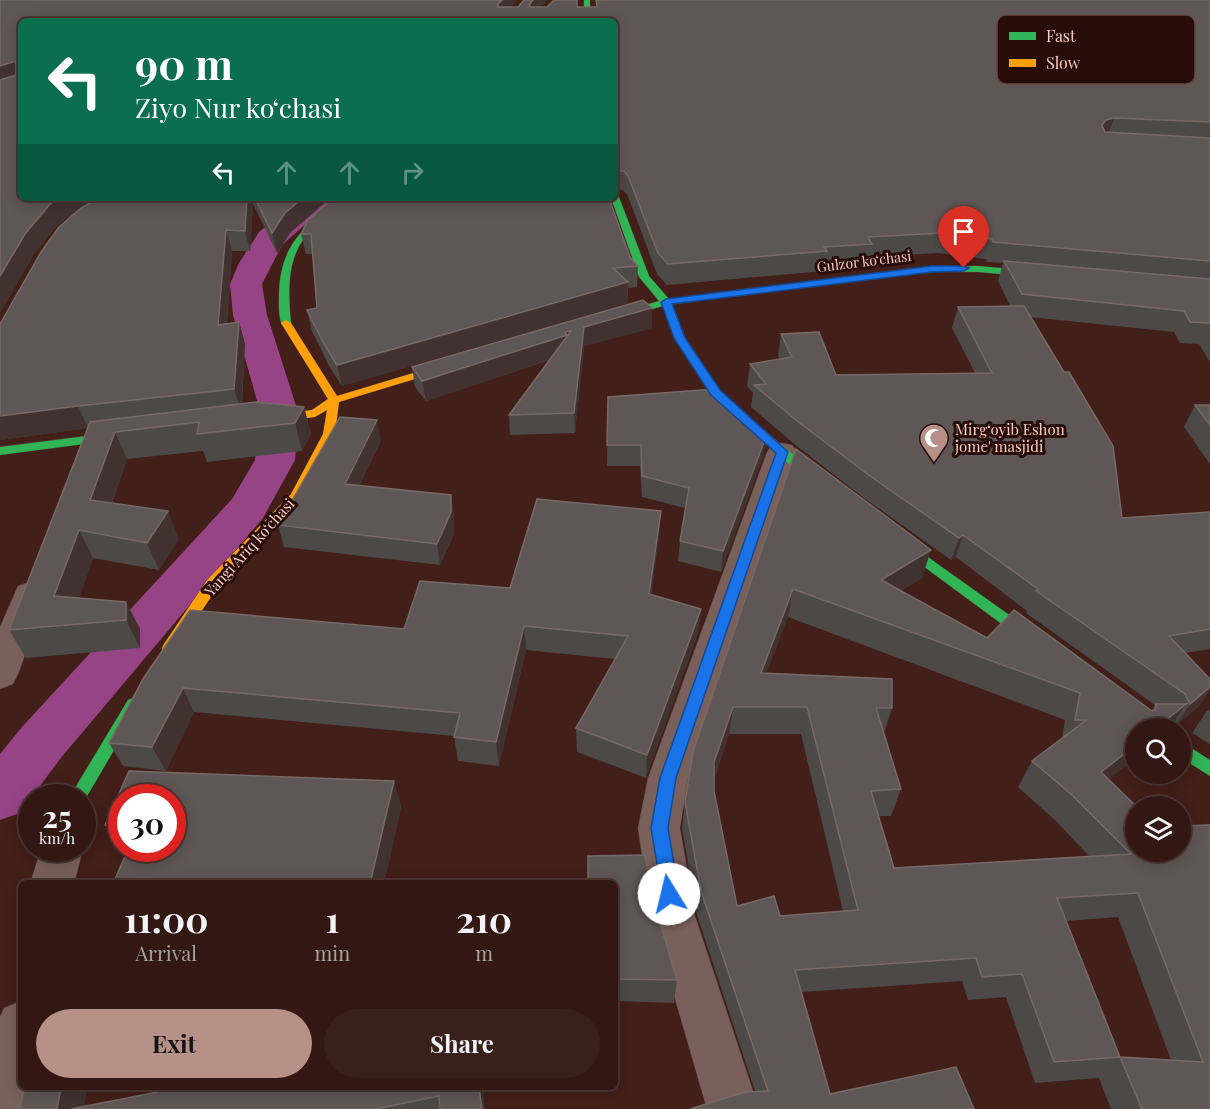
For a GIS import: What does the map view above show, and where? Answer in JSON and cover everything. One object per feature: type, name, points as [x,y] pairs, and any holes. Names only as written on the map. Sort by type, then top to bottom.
[{"type":"street","points":[[587,0],[587,18]]},
{"type":"street","points":[[334,400],[286,323],[284,291],[292,251],[302,235],[342,201]]},
{"type":"street","points":[[616,201],[644,277],[666,302],[680,338],[715,392],[782,452],[834,493]]},
{"type":"street","name":"Gulzor koʻchasi","points":[[598,321],[666,302],[932,269],[978,269],[1059,277]]},
{"type":"street","points":[[254,421],[315,413],[334,400],[475,358]]},
{"type":"street","name":"Yangi Ariq koʻchasi","points":[[163,657],[212,584],[296,496],[329,434],[334,400]]},
{"type":"street","points":[[0,452],[135,434]]},
{"type":"street","points":[[76,473],[89,439]]},
{"type":"street","points":[[733,1109],[673,916],[659,828],[668,778],[782,452]]},
{"type":"street","points":[[880,528],[1051,653]]},
{"type":"street","points":[[0,674],[42,562]]},
{"type":"street","points":[[85,784],[139,694]]},
{"type":"street","points":[[1191,756],[1210,769]]},
{"type":"street","points":[[53,880],[58,862]]},
{"type":"street","points":[[3,1109],[18,1039]]},
{"type":"building","points":[[0,0],[502,0],[498,7],[518,7],[524,0],[533,0],[529,5],[531,7],[547,7],[554,0],[577,0],[577,7],[597,7],[596,0],[1210,0],[1210,122],[1114,118],[1106,120],[1102,125],[1105,132],[1210,138],[1210,261],[993,242],[992,239],[943,233],[868,237],[872,244],[824,247],[827,251],[668,264],[658,253],[628,176],[624,171],[618,170],[618,18],[18,18],[18,201],[55,201],[25,234],[0,276],[0,80],[16,75],[16,61],[0,66]]},
{"type":"building","points":[[94,201],[247,201],[245,231],[226,230],[218,325],[239,322],[234,389],[0,416],[0,324],[41,252],[59,227],[81,208]]},
{"type":"building","points":[[256,201],[299,201],[285,213],[272,233]]},
{"type":"building","points":[[330,201],[610,201],[630,257],[638,266],[613,268],[628,282],[337,365],[307,310],[317,308],[311,234],[301,234],[308,220]]},
{"type":"building","points":[[1004,261],[1210,279],[1210,323],[1190,322],[1184,311],[1022,294]]},
{"type":"building","points":[[643,300],[652,308],[584,327],[574,413],[509,415],[571,331],[565,332],[567,335],[422,381],[412,367]]},
{"type":"building","points":[[1024,306],[1064,372],[1069,372],[1113,446],[1122,518],[1210,512],[1210,629],[1169,636],[1210,679],[1210,687],[1190,704],[1185,694],[1036,591],[1038,589],[963,535],[959,538],[870,476],[754,385],[766,384],[750,364],[792,357],[781,334],[819,332],[836,375],[992,373],[958,307]]},
{"type":"building","points":[[716,389],[767,434],[723,551],[680,541],[689,488],[642,476],[641,445],[607,445],[608,397]]},
{"type":"building","points":[[256,402],[304,407],[295,423],[197,434],[199,422],[115,432],[90,500],[168,511],[147,543],[79,530],[54,596],[126,602],[126,620],[9,630],[90,422]]},
{"type":"building","points":[[1195,405],[1210,405],[1210,425]]},
{"type":"building","points":[[340,417],[377,420],[345,484],[451,495],[451,512],[437,544],[278,525]]},
{"type":"building","points":[[796,449],[931,550],[881,580],[987,638],[1014,610],[1152,711],[1155,710],[1156,704],[1186,704],[1169,718],[1125,718],[1125,753],[1101,772],[1126,796],[1125,848],[1072,795],[1032,761],[1086,720],[1075,720],[1080,693],[793,589],[761,673],[892,679],[892,708],[876,708],[901,789],[871,791],[894,868],[1125,854],[1125,862],[1191,862],[1191,826],[1210,825],[1210,1109],[1142,1109],[1120,1057],[1054,1062],[1022,974],[982,977],[976,958],[795,970],[830,1094],[956,1067],[974,1109],[690,1109],[746,1092],[768,1091],[701,891],[685,802],[693,752]],"holes":[[[733,707],[807,707],[858,910],[780,916],[774,896],[737,906],[714,791],[714,762]],[[1138,893],[1203,1062],[1120,1057],[1057,898]]]},
{"type":"building","points":[[537,499],[661,511],[649,594],[701,609],[647,755],[576,728],[628,636],[524,626],[496,742],[454,737],[460,713],[183,688],[152,747],[109,743],[143,679],[190,610],[404,629],[420,581],[510,588]]},
{"type":"building","points":[[129,771],[394,781],[371,880],[115,880],[122,862],[186,862],[186,784],[123,784]]},
{"type":"building","points":[[645,855],[651,892],[677,980],[618,979],[618,880],[588,880],[588,856]]},
{"type":"building","points":[[24,1090],[61,1090],[57,1109],[20,1109]]},
{"type":"building","points":[[168,1090],[479,1090],[482,1109],[440,1109],[439,1096],[376,1109],[71,1109]]},
{"type":"waterway","points":[[0,796],[41,743],[248,508],[275,460],[280,415],[250,315],[246,284],[255,263],[270,239],[316,201]]},
{"type":"traffic: fast","points":[[587,0],[587,18]]},
{"type":"traffic: fast","points":[[286,323],[284,301],[291,253],[303,234],[342,201]]},
{"type":"traffic: fast","points":[[616,201],[644,277],[666,302],[680,337],[715,392],[782,452],[827,488]]},
{"type":"traffic: fast","points":[[607,319],[666,302],[932,269],[978,269],[1046,275]]},
{"type":"traffic: fast","points":[[0,451],[126,435]]},
{"type":"traffic: fast","points":[[890,535],[1042,646]]},
{"type":"traffic: fast","points":[[85,784],[133,704]]},
{"type":"traffic: fast","points":[[1191,756],[1210,769]]},
{"type":"traffic: slow","points":[[169,648],[212,584],[296,496],[329,434],[334,400],[286,323]]},
{"type":"traffic: slow","points":[[261,420],[315,413],[334,400],[457,363]]},
{"type":"place","name":"Mirg‘oyib Eshon jome' masjidi","points":[[934,464]]},
{"type":"route","points":[[669,894],[659,828],[668,778],[782,452],[715,392],[680,338],[666,302],[932,269],[964,268]]}]
